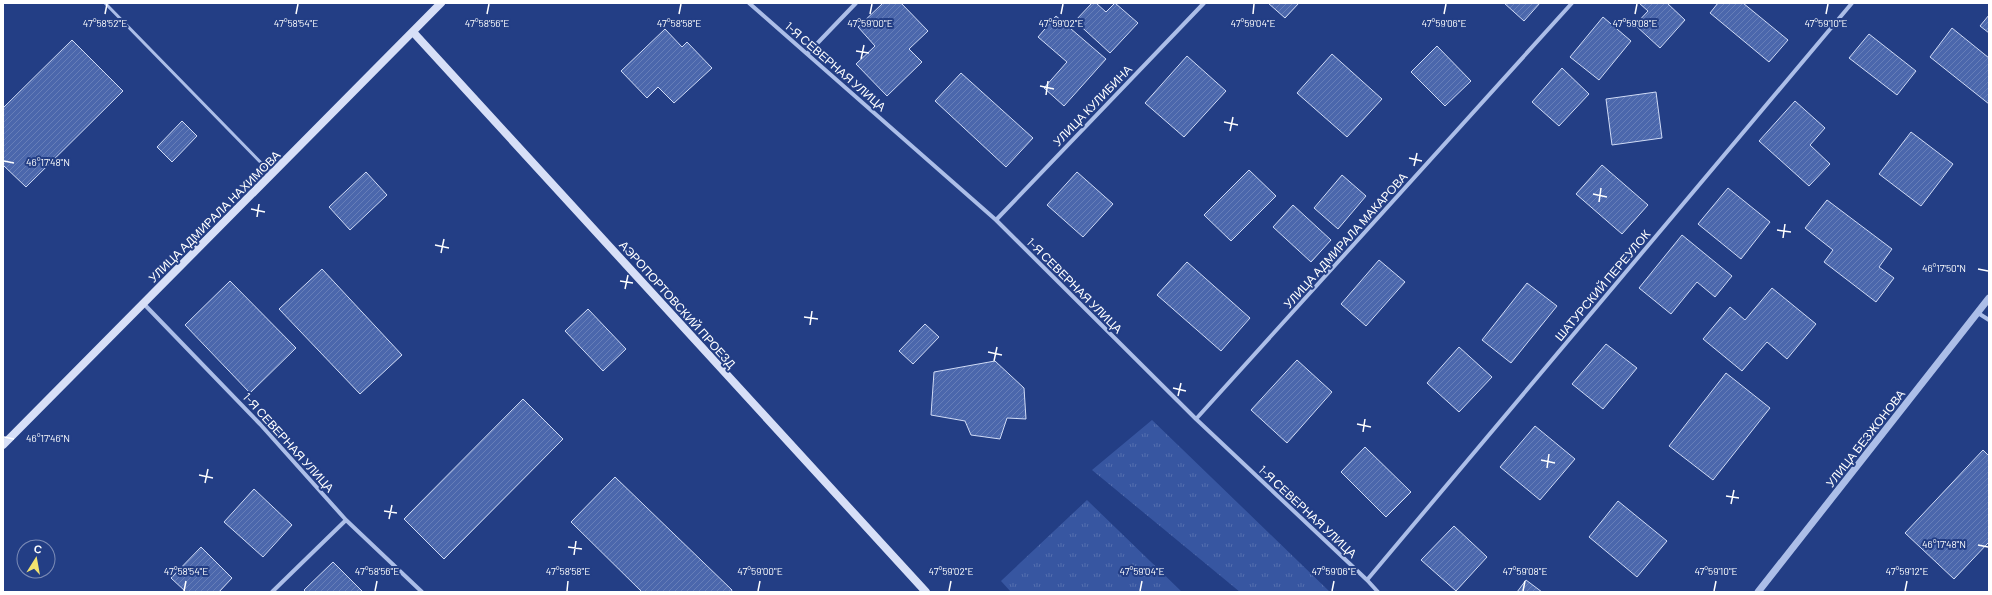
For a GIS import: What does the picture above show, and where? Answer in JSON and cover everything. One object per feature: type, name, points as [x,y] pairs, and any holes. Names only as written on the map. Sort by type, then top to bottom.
[{"type":"main road","name":"УЛИЦА АДМИРАЛА НАХИМОВА","points":[[3,444],[441,3]]},
{"type":"main road","name":"АЭРОПОРТОВСКИЙ ПРОЕЗД","points":[[413,32],[926,592]]},
{"type":"street","name":"1-Я СЕВЕРНАЯ УЛИЦА","points":[[749,3],[808,53],[996,220],[1196,419],[1378,592]]},
{"type":"street","points":[[808,53],[856,3]]},
{"type":"street","name":"УЛИЦА КУЛИБИНА","points":[[996,220],[1204,3]]},
{"type":"street","name":"УЛИЦА АДМИРАЛА МАКАРОВА","points":[[1196,419],[1572,3]]},
{"type":"street","name":"ШАТУРСКИЙ ПЕРЕУЛОК","points":[[1367,580],[1852,3]]},
{"type":"street","name":"УЛИЦА БЕЗЖОНОВА","points":[[1758,592],[1989,298]]},
{"type":"street","name":"1-Я СЕВЕРНАЯ УЛИЦА","points":[[143,303],[260,424],[346,520],[422,592]]},
{"type":"street","points":[[1978,313],[1989,320]]},
{"type":"street","points":[[272,592],[346,520]]},
{"type":"lane","points":[[105,3],[272,174]]},
{"type":"green space","points":[[1152,420],[1330,592],[1240,592],[1092,470]]},
{"type":"green space","points":[[1087,500],[1182,592],[1011,592],[1001,581]]},
{"type":"building","points":[[883,3],[901,3],[928,31],[909,49],[922,62],[887,96],[856,64],[875,46],[858,27]]},
{"type":"building","points":[[1092,3],[1096,3],[1106,12],[1115,3],[1138,23],[1110,53],[1075,21]]},
{"type":"building","points":[[1268,3],[1299,3],[1285,18]]},
{"type":"building","points":[[1504,3],[1540,3],[1524,21]]},
{"type":"building","points":[[1639,3],[1667,3],[1685,20],[1660,48],[1635,25],[1648,11]]},
{"type":"building","points":[[1718,3],[1743,3],[1788,40],[1769,62],[1710,13]]},
{"type":"building","points":[[1989,15],[1989,33],[1980,26]]},
{"type":"building","points":[[1056,16],[1106,59],[1064,106],[1044,88],[1067,62],[1038,37]]},
{"type":"building","points":[[1603,17],[1631,41],[1599,80],[1570,57]]},
{"type":"building","points":[[1952,28],[1989,58],[1989,104],[1930,57]]},
{"type":"building","points":[[665,29],[682,47],[687,42],[712,68],[674,103],[658,87],[647,98],[621,71]]},
{"type":"building","points":[[1869,34],[1916,71],[1897,95],[1849,58]]},
{"type":"building","points":[[72,40],[123,91],[26,187],[3,165],[3,108]]},
{"type":"building","points":[[1437,46],[1471,81],[1445,106],[1411,72]]},
{"type":"building","points":[[1332,54],[1382,99],[1347,137],[1297,93]]},
{"type":"building","points":[[1187,56],[1226,91],[1184,137],[1145,103]]},
{"type":"building","points":[[1562,68],[1589,94],[1559,126],[1532,102]]},
{"type":"building","points":[[961,73],[1033,138],[1006,167],[935,101]]},
{"type":"building","points":[[1656,92],[1662,138],[1612,145],[1606,99]]},
{"type":"building","points":[[1795,101],[1825,128],[1810,145],[1830,164],[1809,186],[1759,141]]},
{"type":"building","points":[[182,121],[197,136],[172,162],[157,147]]},
{"type":"building","points":[[1911,132],[1953,164],[1921,206],[1879,174]]},
{"type":"building","points":[[1602,165],[1648,205],[1622,234],[1576,194]]},
{"type":"building","points":[[1249,170],[1276,196],[1231,241],[1204,215]]},
{"type":"building","points":[[366,172],[387,195],[350,230],[329,207]]},
{"type":"building","points":[[1077,172],[1113,204],[1083,237],[1047,205]]},
{"type":"building","points":[[1342,175],[1366,196],[1338,229],[1314,208]]},
{"type":"building","points":[[1728,188],[1770,222],[1741,259],[1698,224]]},
{"type":"building","points":[[1827,200],[1892,249],[1879,267],[1894,278],[1876,302],[1824,262],[1833,250],[1805,228]]},
{"type":"building","points":[[1293,205],[1331,240],[1311,262],[1273,227]]},
{"type":"building","points":[[1682,235],[1732,276],[1715,297],[1697,282],[1671,314],[1639,288]]},
{"type":"building","points":[[1379,260],[1405,282],[1366,326],[1341,304]]},
{"type":"building","points":[[1187,262],[1250,318],[1221,351],[1157,295]]},
{"type":"building","points":[[322,269],[402,355],[360,394],[279,309]]},
{"type":"building","points":[[230,281],[296,348],[250,393],[185,325]]},
{"type":"building","points":[[1527,283],[1557,306],[1511,363],[1482,340]]},
{"type":"building","points":[[1772,288],[1816,324],[1787,359],[1767,342],[1742,371],[1703,339],[1730,307],[1745,320]]},
{"type":"building","points":[[588,309],[626,349],[603,371],[565,331]]},
{"type":"building","points":[[925,324],[939,337],[913,364],[899,351]]},
{"type":"building","points":[[1606,344],[1637,368],[1603,409],[1572,384]]},
{"type":"building","points":[[1459,347],[1492,377],[1459,412],[1427,383]]},
{"type":"building","points":[[1297,360],[1332,392],[1287,443],[1251,410]]},
{"type":"building","points":[[995,361],[1024,388],[1026,419],[1007,418],[1000,439],[971,435],[965,421],[931,415],[934,372]]},
{"type":"building","points":[[1726,373],[1770,408],[1713,480],[1669,446]]},
{"type":"building","points":[[523,399],[563,439],[444,559],[404,519]]},
{"type":"building","points":[[1535,426],[1575,459],[1540,500],[1500,467]]},
{"type":"building","points":[[1365,447],[1411,492],[1386,517],[1341,472]]},
{"type":"building","points":[[1983,450],[1989,456],[1989,542],[1954,579],[1905,533]]},
{"type":"building","points":[[615,477],[732,590],[731,592],[642,592],[571,522]]},
{"type":"building","points":[[254,489],[292,525],[263,557],[224,522]]},
{"type":"building","points":[[1618,501],[1667,541],[1637,577],[1589,537]]},
{"type":"building","points":[[1454,526],[1487,557],[1456,591],[1421,560]]},
{"type":"building","points":[[201,547],[232,578],[219,592],[186,592],[171,578]]},
{"type":"building","points":[[333,562],[363,592],[306,592],[304,590]]},
{"type":"building","points":[[1526,580],[1542,592],[1517,592]]}]
